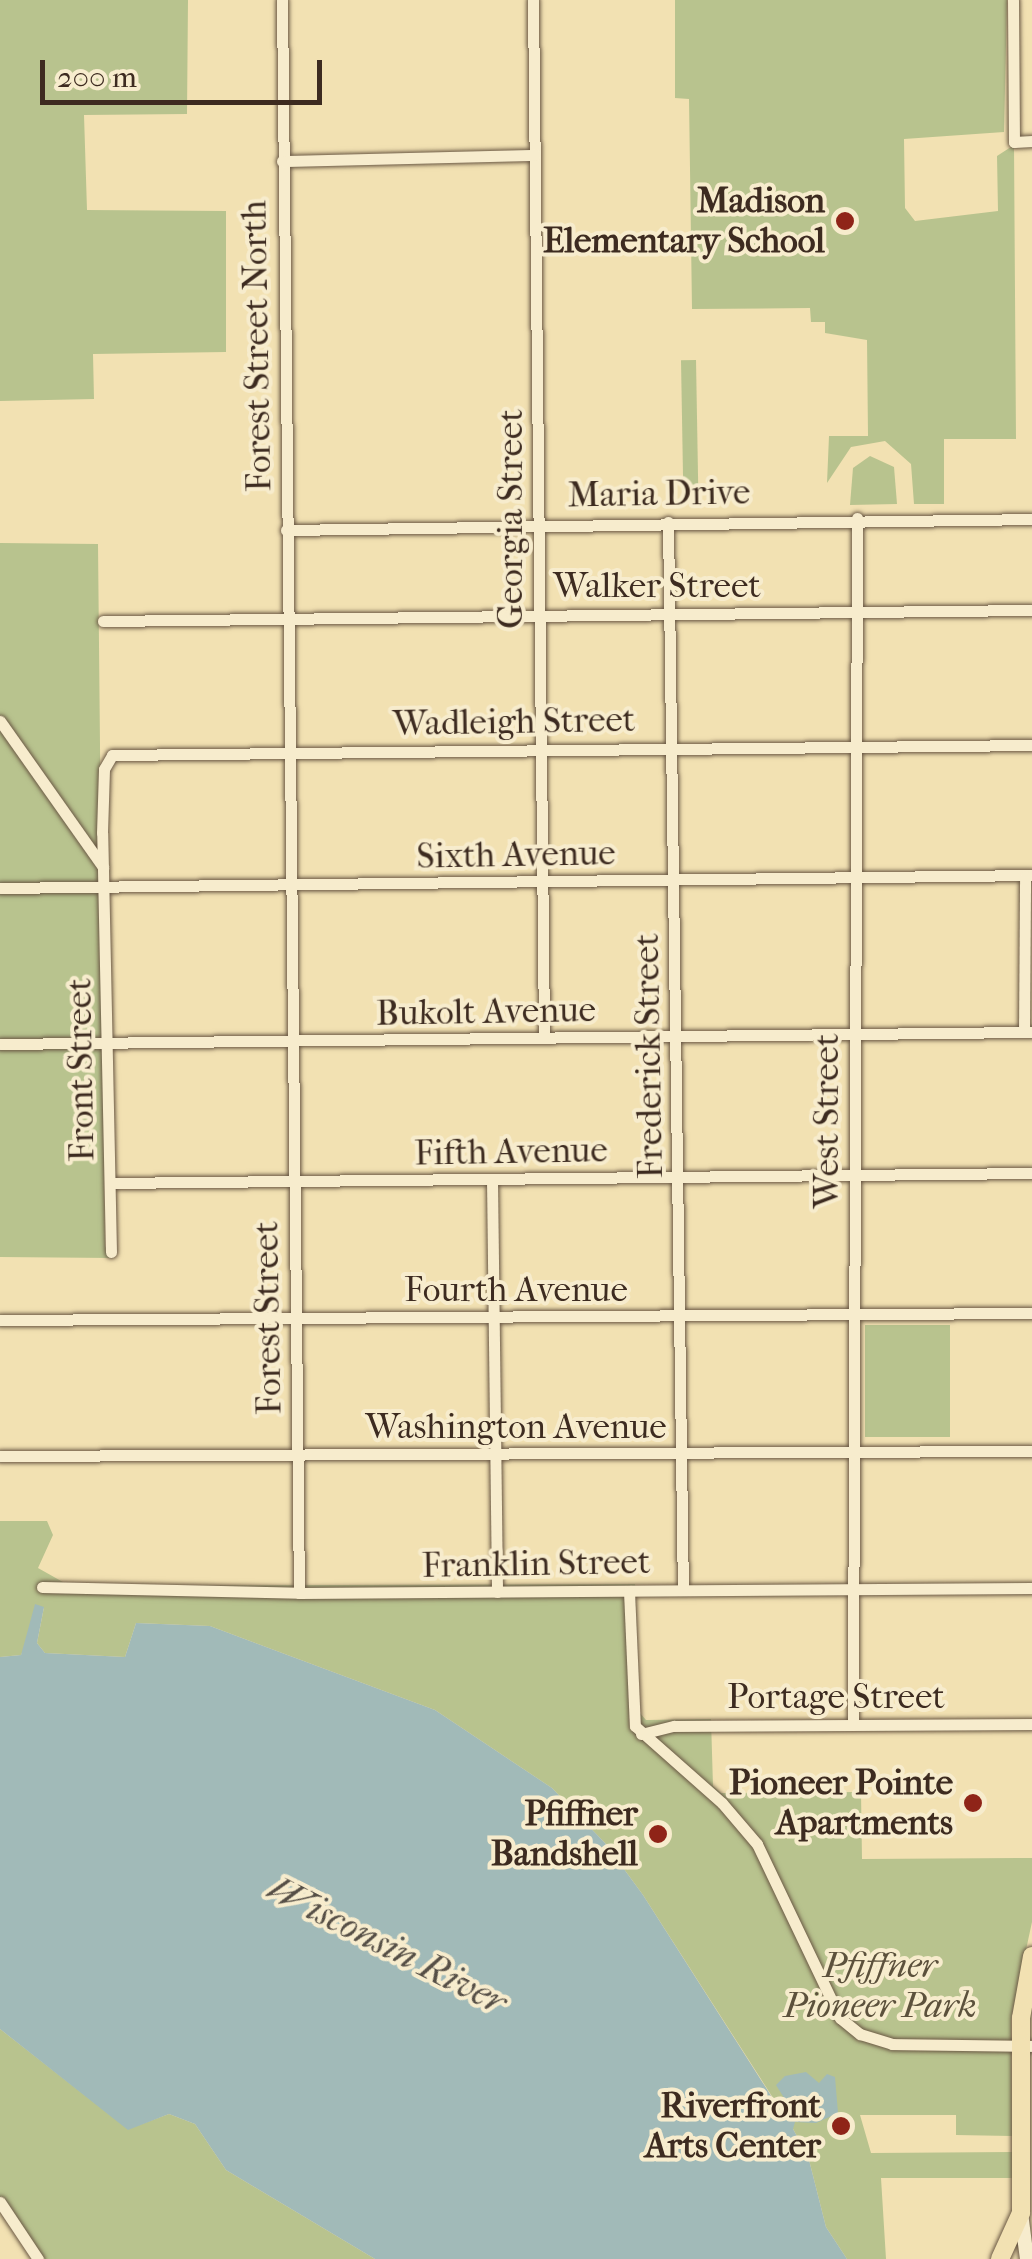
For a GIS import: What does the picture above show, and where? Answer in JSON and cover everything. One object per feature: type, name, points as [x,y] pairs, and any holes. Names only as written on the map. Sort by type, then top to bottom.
[{"type":"main road","points":[[1000,2259],[1021,2213],[1032,1956]]},
{"type":"street","points":[[282,0],[282,161],[535,155]]},
{"type":"street","name":"Georgia Street","points":[[533,0],[544,1038]]},
{"type":"street","points":[[1013,0],[1014,142],[1032,141]]},
{"type":"street","name":"Forest Street North","points":[[282,161],[286,530]]},
{"type":"street","name":"Maria Drive","points":[[286,530],[856,518],[1032,519]]},
{"type":"street","name":"West Street","points":[[853,1724],[856,518]]},
{"type":"street","name":"Frederick Street","points":[[668,522],[683,1590]]},
{"type":"street","points":[[286,530],[292,1042]]},
{"type":"street","name":"Walker Street","points":[[102,621],[1032,610]]},
{"type":"street","points":[[0,721],[103,867]]},
{"type":"street","name":"Wadleigh Street","points":[[103,867],[108,758],[1032,745]]},
{"type":"street","name":"Front Street","points":[[103,867],[111,1252]]},
{"type":"street","points":[[1028,876],[1028,1032]]},
{"type":"street","name":"Sixth Avenue","points":[[0,888],[1028,876]]},
{"type":"street","name":"Bukolt Avenue","points":[[0,1044],[1028,1032]]},
{"type":"street","name":"Forest Street","points":[[292,1042],[299,1593]]},
{"type":"street","name":"Fifth Avenue","points":[[110,1183],[1032,1173]]},
{"type":"street","points":[[492,1180],[497,1592]]},
{"type":"street","name":"Fourth Avenue","points":[[0,1320],[1032,1313]]},
{"type":"street","name":"Washington Avenue","points":[[0,1456],[1032,1451]]},
{"type":"street","name":"Franklin Street","points":[[42,1588],[299,1593],[1032,1588]]},
{"type":"street","points":[[629,1590],[631,1709],[641,1734],[722,1803],[758,1844],[826,1998],[850,2027],[892,2044],[1026,2046]]},
{"type":"street","name":"Portage Street","points":[[641,1734],[674,1726],[1032,1724]]},
{"type":"street","points":[[0,2202],[38,2259]]},
{"type":"street","points":[[1021,2213],[1027,2259]]},
{"type":"green space","points":[[0,0],[188,0],[187,114],[84,115],[87,210],[226,211],[226,352],[93,354],[94,399],[0,401]]},
{"type":"green space","name":"Madison Elementary School","points":[[675,0],[1007,0],[1004,132],[904,139],[905,208],[915,221],[998,211],[997,156],[1014,145],[1016,439],[944,439],[944,504],[914,504],[911,464],[885,441],[851,447],[827,483],[829,436],[868,436],[867,340],[825,333],[825,322],[811,322],[810,308],[692,309],[689,99],[675,98]]},
{"type":"green space","points":[[681,360],[696,360],[698,501],[683,501]]},
{"type":"green space","points":[[870,456],[894,467],[897,504],[850,505],[853,468]]},
{"type":"green space","points":[[0,543],[98,544],[105,1246],[113,1258],[0,1257]]},
{"type":"green space","points":[[865,1325],[950,1325],[950,1437],[865,1437]]},
{"type":"green space","name":"Pfiffner Pioneer Park","points":[[0,1521],[47,1521],[53,1535],[38,1568],[70,1586],[635,1584],[640,1713],[646,1720],[711,1719],[713,1786],[721,1793],[861,1792],[862,1859],[1032,1858],[1032,1922],[1011,2019],[1012,2136],[956,2135],[956,2115],[860,2115],[871,2153],[1012,2152],[1012,2178],[881,2178],[886,2259],[847,2259],[826,2227],[808,2156],[793,2129],[643,1895],[605,1843],[552,1788],[435,1710],[210,1626],[136,1623],[125,1657],[45,1653],[37,1643],[44,1607],[21,1655],[0,1657]]},
{"type":"green space","points":[[0,2029],[128,2129],[169,2114],[195,2124],[226,2170],[375,2259],[38,2259],[0,2202]]},
{"type":"water","name":"Wisconsin River","points":[[35,1604],[44,1607],[37,1643],[45,1653],[125,1657],[136,1623],[210,1626],[435,1710],[552,1788],[605,1843],[643,1895],[784,2116],[791,2109],[776,2085],[785,2076],[806,2072],[819,2083],[827,2074],[835,2077],[838,2113],[816,2123],[795,2122],[793,2129],[808,2156],[826,2227],[847,2259],[375,2259],[226,2170],[195,2124],[169,2114],[128,2130],[0,2029],[0,1657],[21,1655]]},
{"type":"place","name":"Madison Elementary School","points":[[845,221]]},
{"type":"place","name":"Pioneer Pointe Apartments","points":[[973,1803]]},
{"type":"place","name":"Pfiffner Bandshell","points":[[658,1834]]},
{"type":"place","name":"Riverfront Arts Center","points":[[841,2126]]}]
